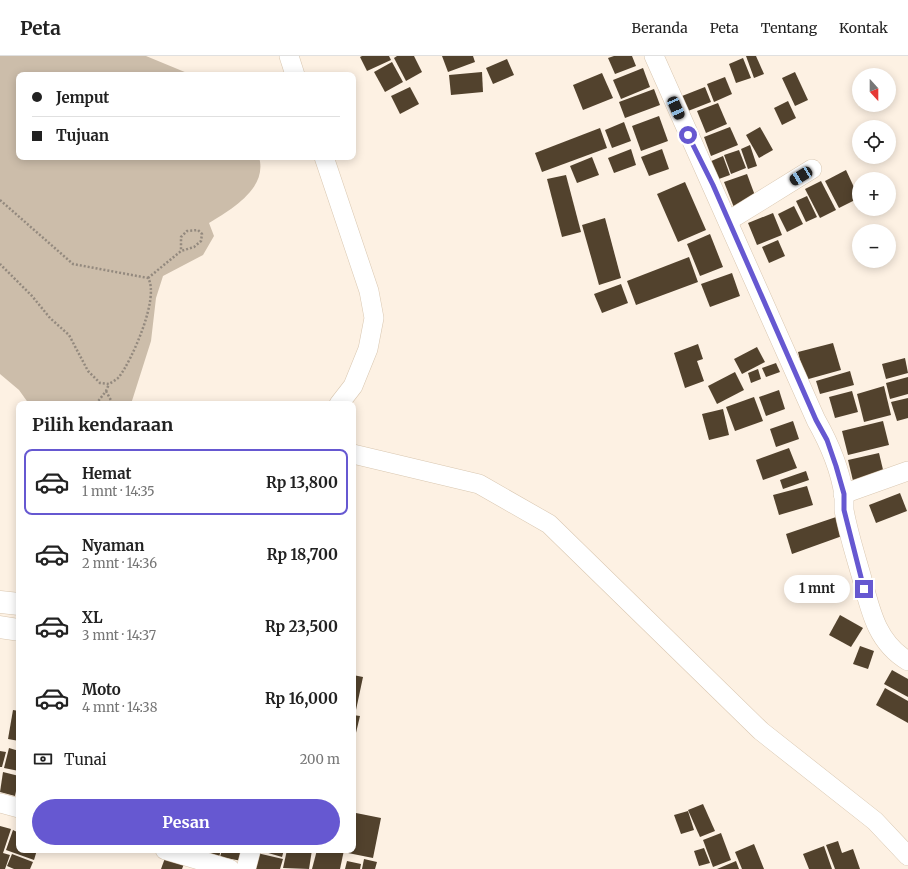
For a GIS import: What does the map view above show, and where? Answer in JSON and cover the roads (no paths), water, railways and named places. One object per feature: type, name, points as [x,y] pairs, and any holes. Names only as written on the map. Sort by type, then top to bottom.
[{"type":"main road","points":[[0,602],[16,604]]},
{"type":"main road","points":[[0,626],[16,629]]},
{"type":"street","points":[[288,56],[294,72]]},
{"type":"street","points":[[654,56],[816,420],[827,440],[844,494],[848,523],[866,601],[873,621],[896,654],[908,661]]},
{"type":"street","points":[[325,160],[369,291],[374,318],[368,349],[353,386],[341,401]]},
{"type":"street","points":[[728,220],[812,169]]},
{"type":"street","points":[[356,455],[479,484],[549,524],[761,731],[875,821],[908,856]]},
{"type":"street","points":[[844,494],[908,471]]},
{"type":"street","points":[[0,804],[16,807]]},
{"type":"street","points":[[175,853],[230,869]]},
{"type":"street","points":[[246,869],[250,853]]}]
